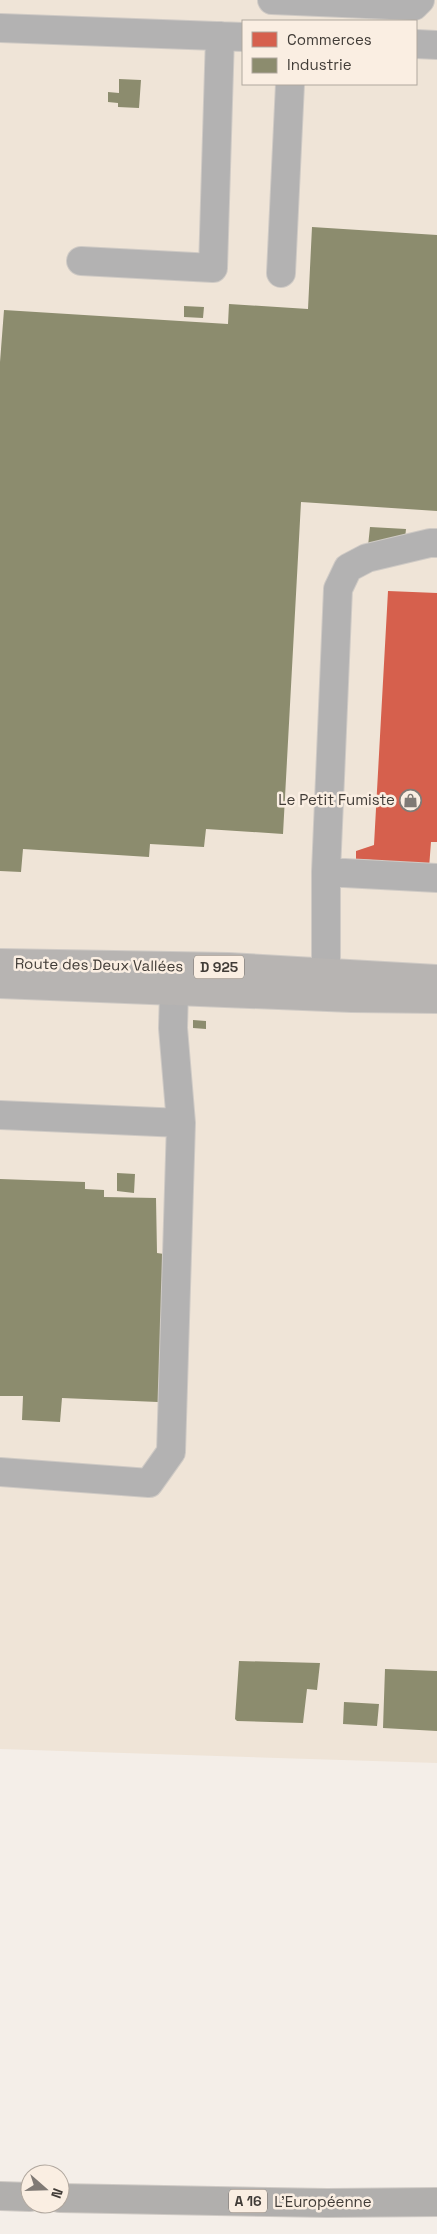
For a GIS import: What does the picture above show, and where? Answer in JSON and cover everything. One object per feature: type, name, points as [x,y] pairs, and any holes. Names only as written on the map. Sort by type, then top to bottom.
[{"type":"highway","points":[[0,2196],[20,2197]]},
{"type":"highway","name":"L'Européenne","points":[[70,2198],[327,2203],[437,2202]]},
{"type":"main road","name":"Route des Deux Vallées","points":[[0,963],[228,967],[437,979]]},
{"type":"main road","name":"Route des Deux Vallées","points":[[0,984],[352,998],[437,999]]},
{"type":"lane","points":[[272,0],[414,6],[420,0]]},
{"type":"lane","points":[[0,28],[232,36],[213,268],[81,261]]},
{"type":"lane","points":[[417,44],[437,45]]},
{"type":"lane","points":[[281,272],[290,85]]},
{"type":"lane","points":[[326,973],[326,872],[338,589],[348,568],[367,558],[430,542],[437,543]]},
{"type":"lane","points":[[326,872],[437,878]]},
{"type":"lane","points":[[0,1472],[149,1483],[172,1452],[181,1123],[173,1028],[174,991]]},
{"type":"lane","points":[[0,1115],[181,1123]]},
{"type":"shaded area","points":[[0,0],[437,0],[437,1763],[0,1749]]},
{"type":"building: Commerces","points":[[388,591],[437,593],[437,842],[431,842],[429,868],[374,866],[373,860],[356,859],[356,851],[374,845]]},
{"type":"building: Industrie","points":[[119,79],[141,80],[139,108],[118,107],[118,103],[108,102],[108,92],[119,93]]},
{"type":"building: Industrie","points":[[312,227],[437,235],[437,511],[301,502],[283,834],[206,829],[204,847],[150,844],[149,857],[23,849],[21,872],[0,871],[0,362],[4,310],[228,324],[229,304],[308,309]]},
{"type":"building: Industrie","points":[[184,306],[204,307],[203,318],[184,317]]},
{"type":"building: Industrie","points":[[370,527],[406,529],[404,548],[368,546]]},
{"type":"building: Industrie","points":[[193,1020],[206,1021],[206,1029],[193,1028]]},
{"type":"building: Industrie","points":[[117,1173],[135,1174],[134,1193],[117,1191]]},
{"type":"building: Industrie","points":[[0,1179],[85,1182],[85,1189],[104,1190],[104,1197],[156,1198],[157,1253],[164,1254],[158,1402],[62,1398],[60,1422],[22,1420],[23,1396],[0,1396]]},
{"type":"building: Industrie","points":[[239,1661],[320,1663],[317,1690],[307,1689],[303,1723],[237,1721],[235,1719]]},
{"type":"building: Industrie","points":[[385,1669],[437,1671],[437,1731],[383,1728]]},
{"type":"building: Industrie","points":[[344,1702],[379,1704],[377,1726],[343,1724]]},
{"type":"place","name":"Le Petit Fumiste","points":[[411,800]]}]
